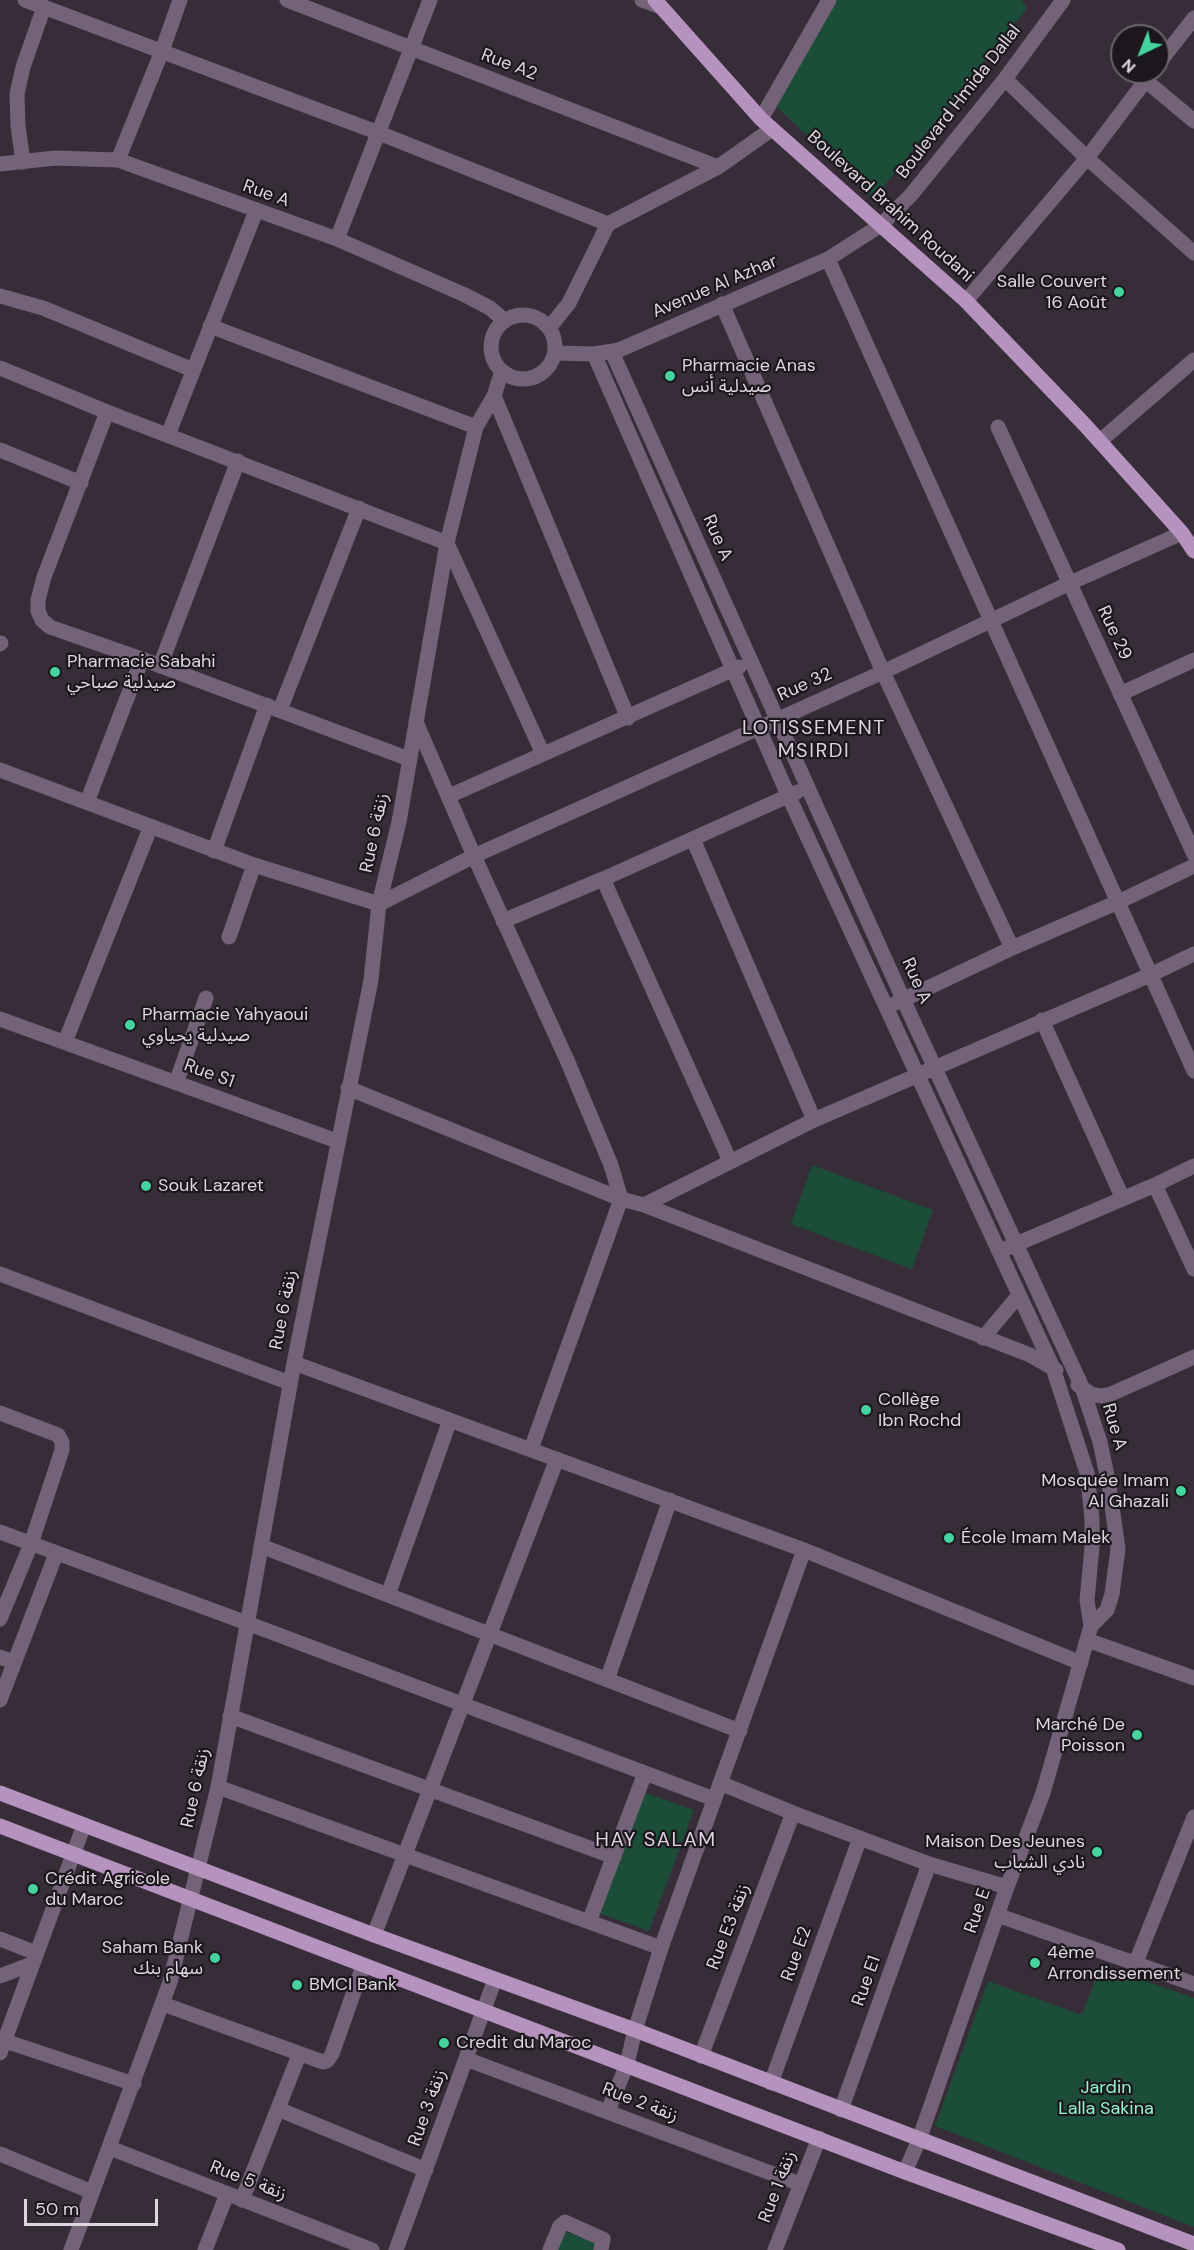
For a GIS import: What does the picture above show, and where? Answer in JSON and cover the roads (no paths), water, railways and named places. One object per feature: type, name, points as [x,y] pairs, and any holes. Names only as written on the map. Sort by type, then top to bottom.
[{"type":"main road","name":"Boulevard Brahim Roudani","points":[[658,3],[766,124],[966,301],[1100,441],[1182,533],[1194,551]]},
{"type":"main road","points":[[0,1793],[374,1935],[635,2030],[1194,2244]]},
{"type":"main road","points":[[0,1826],[483,2012],[627,2064],[905,2172],[1118,2250]]},
{"type":"street","points":[[25,0],[379,133],[608,224]]},
{"type":"street","points":[[118,160],[180,0]]},
{"type":"street","name":"Rue A2","points":[[287,0],[718,166]]},
{"type":"street","points":[[338,239],[430,0]]},
{"type":"street","points":[[642,0],[658,3]]},
{"type":"street","points":[[549,328],[569,303],[608,224],[718,166],[766,124],[829,0]]},
{"type":"street","name":"Boulevard Hmida Dallal","points":[[881,225],[911,195],[1005,79],[1055,4]]},
{"type":"street","points":[[22,162],[17,94],[23,67],[44,7]]},
{"type":"street","points":[[1170,49],[1194,18]]},
{"type":"street","points":[[1005,79],[1087,158],[1194,253]]},
{"type":"street","points":[[966,301],[1087,158],[1143,84]]},
{"type":"street","points":[[1157,84],[1194,121]]},
{"type":"street","name":"Rue A","points":[[0,164],[73,158],[118,160],[338,239],[465,295],[490,308],[505,321]]},
{"type":"street","points":[[168,435],[256,211]]},
{"type":"street","name":"Avenue Al Azhar","points":[[555,353],[612,352],[828,259],[881,225]]},
{"type":"street","points":[[828,259],[1194,1071]]},
{"type":"street","points":[[0,296],[44,308],[193,370]]},
{"type":"street","points":[[722,304],[883,672],[1012,948]]},
{"type":"street","points":[[514,316],[533,317],[549,328],[553,336],[555,353],[543,372],[522,379],[511,376],[496,363],[491,345],[494,336],[505,321],[514,316]]},
{"type":"street","points":[[210,326],[476,427]]},
{"type":"street","name":"Rue A","points":[[612,352],[750,662],[1082,1388],[1100,1442],[1118,1549],[1112,1594],[1107,1610],[1089,1633]]},
{"type":"street","points":[[594,354],[789,797],[1053,1368],[1087,1473],[1092,1518],[1087,1600],[1089,1633],[1194,1678]]},
{"type":"street","points":[[1100,441],[1194,360]]},
{"type":"street","points":[[0,368],[107,412],[447,543],[543,754]]},
{"type":"street","name":"Rue 6 زنقة","points":[[71,2250],[162,2004],[181,1943],[218,1787],[290,1383],[371,980],[379,904],[399,822],[447,543],[476,427],[494,396],[502,370]]},
{"type":"street","points":[[494,396],[628,718]]},
{"type":"street","points":[[107,412],[44,577],[38,600],[38,611],[42,620],[50,627],[274,707],[409,759]]},
{"type":"street","name":"Rue 29","points":[[998,427],[1194,854]]},
{"type":"street","points":[[0,450],[81,483]]},
{"type":"street","points":[[160,666],[238,461]]},
{"type":"street","points":[[214,850],[359,508]]},
{"type":"street","points":[[672,534],[690,525]]},
{"type":"street","name":"Rue 32","points":[[379,904],[474,856],[883,672],[1182,533]]},
{"type":"street","points":[[87,802],[142,659]]},
{"type":"street","points":[[1120,694],[1194,660]]},
{"type":"street","points":[[449,796],[750,662]]},
{"type":"street","points":[[417,722],[474,856],[572,1071],[611,1165],[621,1199],[531,1449]]},
{"type":"street","points":[[0,770],[254,866],[379,904]]},
{"type":"street","points":[[503,921],[808,787]]},
{"type":"street","points":[[65,1042],[151,826]]},
{"type":"street","points":[[693,839],[814,1120]]},
{"type":"street","points":[[229,937],[254,866]]},
{"type":"street","points":[[886,1008],[1012,948],[1194,867]]},
{"type":"street","points":[[603,879],[730,1161]]},
{"type":"street","points":[[644,1205],[814,1120],[1194,954]]},
{"type":"street","points":[[176,1083],[206,998]]},
{"type":"street","name":"Rue S1","points":[[0,1019],[337,1142]]},
{"type":"street","points":[[1042,1020],[1123,1199]]},
{"type":"street","points":[[348,1088],[621,1199],[644,1205],[1030,1355],[1091,1394],[1101,1396],[1111,1394],[1194,1358]]},
{"type":"street","points":[[999,1252],[1194,1166]]},
{"type":"street","points":[[1155,1185],[1194,1269]]},
{"type":"street","points":[[0,1274],[290,1383]]},
{"type":"street","points":[[983,1338],[1019,1295]]},
{"type":"street","points":[[294,1362],[804,1550],[1081,1663]]},
{"type":"street","points":[[0,1413],[58,1436],[62,1442],[62,1450],[31,1544],[0,1619]]},
{"type":"street","points":[[388,1595],[450,1420]]},
{"type":"street","points":[[374,1935],[557,1459]]},
{"type":"street","points":[[607,1680],[670,1500]]},
{"type":"street","points":[[0,1532],[714,1799]]},
{"type":"street","points":[[261,1546],[740,1731]]},
{"type":"street","points":[[608,2112],[627,2064],[635,2030],[661,1948],[804,1550]]},
{"type":"street","points":[[0,1700],[7,1660],[56,1554]]},
{"type":"street","name":"Rue E","points":[[905,2172],[919,2140],[1007,1887],[1043,1793],[1089,1633]]},
{"type":"street","points":[[230,1716],[614,1857]]},
{"type":"street","points":[[589,1922],[645,1773]]},
{"type":"street","points":[[720,1783],[929,1864],[1007,1887]]},
{"type":"street","points":[[218,1787],[661,1948]]},
{"type":"street","name":"Rue E3 زنقة","points":[[701,2056],[793,1813]]},
{"type":"street","points":[[1136,1962],[1194,1817]]},
{"type":"street","points":[[84,1825],[2,2047],[134,2084]]},
{"type":"street","name":"Rue E2","points":[[771,2083],[860,1838]]},
{"type":"street","name":"Rue E1","points":[[841,2110],[929,1864]]},
{"type":"street","points":[[997,1915],[1194,1984]]},
{"type":"street","points":[[0,1939],[34,1959]]},
{"type":"street","points":[[0,1976],[34,1959]]},
{"type":"street","points":[[162,2004],[323,2062],[330,2058],[363,1966]]},
{"type":"street","name":"Rue 3 زنقة","points":[[396,2250],[495,1979]]},
{"type":"street","points":[[242,2200],[299,2055]]},
{"type":"street","name":"Rue 2 زنقة","points":[[466,2059],[800,2184]]},
{"type":"street","points":[[278,2109],[426,2170]]},
{"type":"street","name":"Rue 1 زنقة","points":[[775,2250],[819,2138]]},
{"type":"street","name":"Rue 5 زنقة","points":[[110,2148],[372,2250]]},
{"type":"street","points":[[0,2154],[93,2192]]},
{"type":"street","points":[[206,2250],[226,2194]]},
{"type":"street","points":[[550,2250],[560,2226],[565,2222],[603,2240],[601,2250]]},
{"type":"place","name":"Salle Couvert 16 Août","points":[[1119,292]]},
{"type":"place","name":"Pharmacie Anas صيدلية أنس","points":[[670,376]]},
{"type":"place","name":"Pharmacie Sabahi صيدلية صباحي","points":[[55,672]]},
{"type":"place","name":"Pharmacie Yahyaoui صيدلية يحياوي","points":[[130,1025]]},
{"type":"place","name":"Souk Lazaret","points":[[146,1186]]},
{"type":"place","name":"Collège Ibn Rochd","points":[[866,1410]]},
{"type":"place","name":"Mosquée Imam Al Ghazali","points":[[1181,1491]]},
{"type":"place","name":"École Imam Malek","points":[[949,1538]]},
{"type":"place","name":"Marché De Poisson","points":[[1137,1735]]},
{"type":"place","name":"Maison Des Jeunes نادي الشباب","points":[[1097,1852]]},
{"type":"place","name":"Crédit Agricole du Maroc","points":[[33,1889]]},
{"type":"place","name":"Saham Bank سهام بنك","points":[[215,1958]]},
{"type":"place","name":"4ème Arrondissement","points":[[1035,1963]]},
{"type":"place","name":"BMCI Bank","points":[[297,1985]]},
{"type":"place","name":"Credit du Maroc","points":[[444,2043]]},
{"type":"district","name":"LOTISSEMENT MSIRDI","points":[[814,740]]},
{"type":"district","name":"HAY SALAM","points":[[656,1841]]},
{"type":"park label","name":"Jardin Lalla Sakina","points":[[1106,2098]]}]
